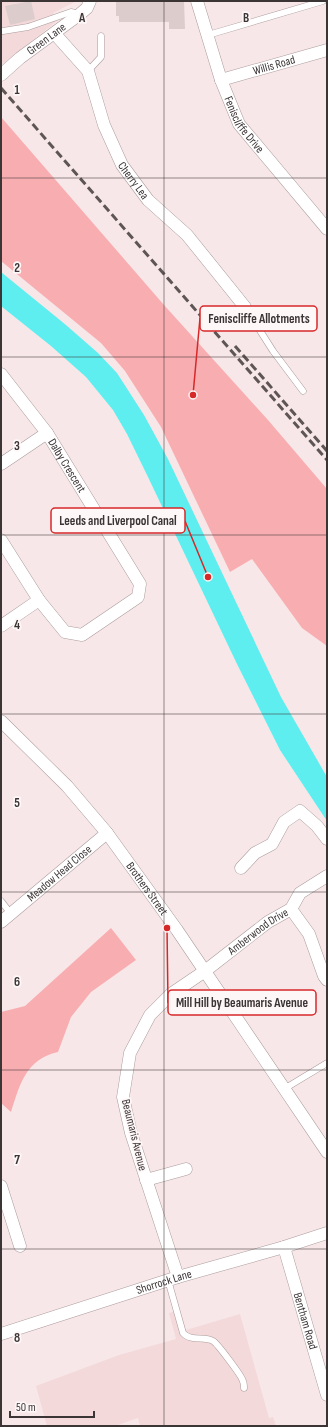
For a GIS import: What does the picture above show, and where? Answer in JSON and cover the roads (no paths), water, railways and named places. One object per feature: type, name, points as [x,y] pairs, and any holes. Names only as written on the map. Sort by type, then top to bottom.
[{"type":"street","name":"Green Lane","points":[[1,75],[20,58],[55,34],[80,14],[87,8],[90,1]]},
{"type":"street","name":"Feniscliffe Drive","points":[[197,1],[221,80],[239,124],[327,229]]},
{"type":"street","name":"Cherry Lea","points":[[55,34],[88,71],[104,125],[122,165],[148,200],[187,235],[245,307]]},
{"type":"street","name":"Willis Road","points":[[221,80],[327,50]]},
{"type":"street","name":"Dalby Crescent","points":[[1,374],[47,433],[140,584],[138,597],[82,635],[65,632],[39,600],[1,540]]},
{"type":"street","name":"Dalby Crescent","points":[[1,464],[47,433]]},
{"type":"street","points":[[1,626],[39,600]]},
{"type":"street","name":"Brothers Street","points":[[1,721],[67,786],[107,833],[205,971],[327,1152]]},
{"type":"street","points":[[241,868],[255,853],[272,844],[284,822],[300,811],[317,826],[327,839]]},
{"type":"street","name":"Meadow Head Close","points":[[1,922],[107,833]]},
{"type":"street","name":"Amberwood Drive","points":[[205,971],[268,922],[291,909],[300,893],[327,876]]},
{"type":"street","points":[[291,909],[309,934],[324,976],[327,980]]},
{"type":"street","name":"Beaumaris Avenue","points":[[173,1279],[146,1180],[131,1133],[123,1097],[130,1053],[150,1015],[171,994],[205,971]]},
{"type":"street","points":[[146,1180],[186,1169]]},
{"type":"street","points":[[1,1186],[6,1223],[20,1246]]},
{"type":"street","name":"Shorrock Lane","points":[[1,1334],[173,1279],[327,1233]]},
{"type":"street","name":"Bentham Road","points":[[284,1247],[327,1395]]},
{"type":"lane","points":[[208,35],[324,1]]},
{"type":"lane","points":[[3,31],[28,27],[71,12],[80,14]]},
{"type":"lane","points":[[88,71],[101,57],[101,36]]},
{"type":"lane","points":[[245,307],[273,351],[303,391]]},
{"type":"lane","points":[[1,901],[11,914]]},
{"type":"lane","points":[[284,1089],[327,1064]]},
{"type":"lane","points":[[173,1279],[183,1333],[190,1338],[207,1339],[216,1344],[237,1370],[243,1380],[244,1388]]},
{"type":"water","points":[[1,272],[98,353],[117,373],[144,415],[168,459],[281,697],[327,777],[327,821],[280,750],[237,664],[127,434],[113,410],[86,377],[51,346],[1,306]]},
{"type":"railway","points":[[1,88],[327,460]]},
{"type":"railway","points":[[235,346],[327,451]]},
{"type":"place","name":"Feniscliffe Allotments","points":[[193,395]]},
{"type":"place","name":"Leeds and Liverpool Canal","points":[[208,577]]},
{"type":"place","name":"Mill Hill by Beaumaris Avenue","points":[[167,928]]}]
